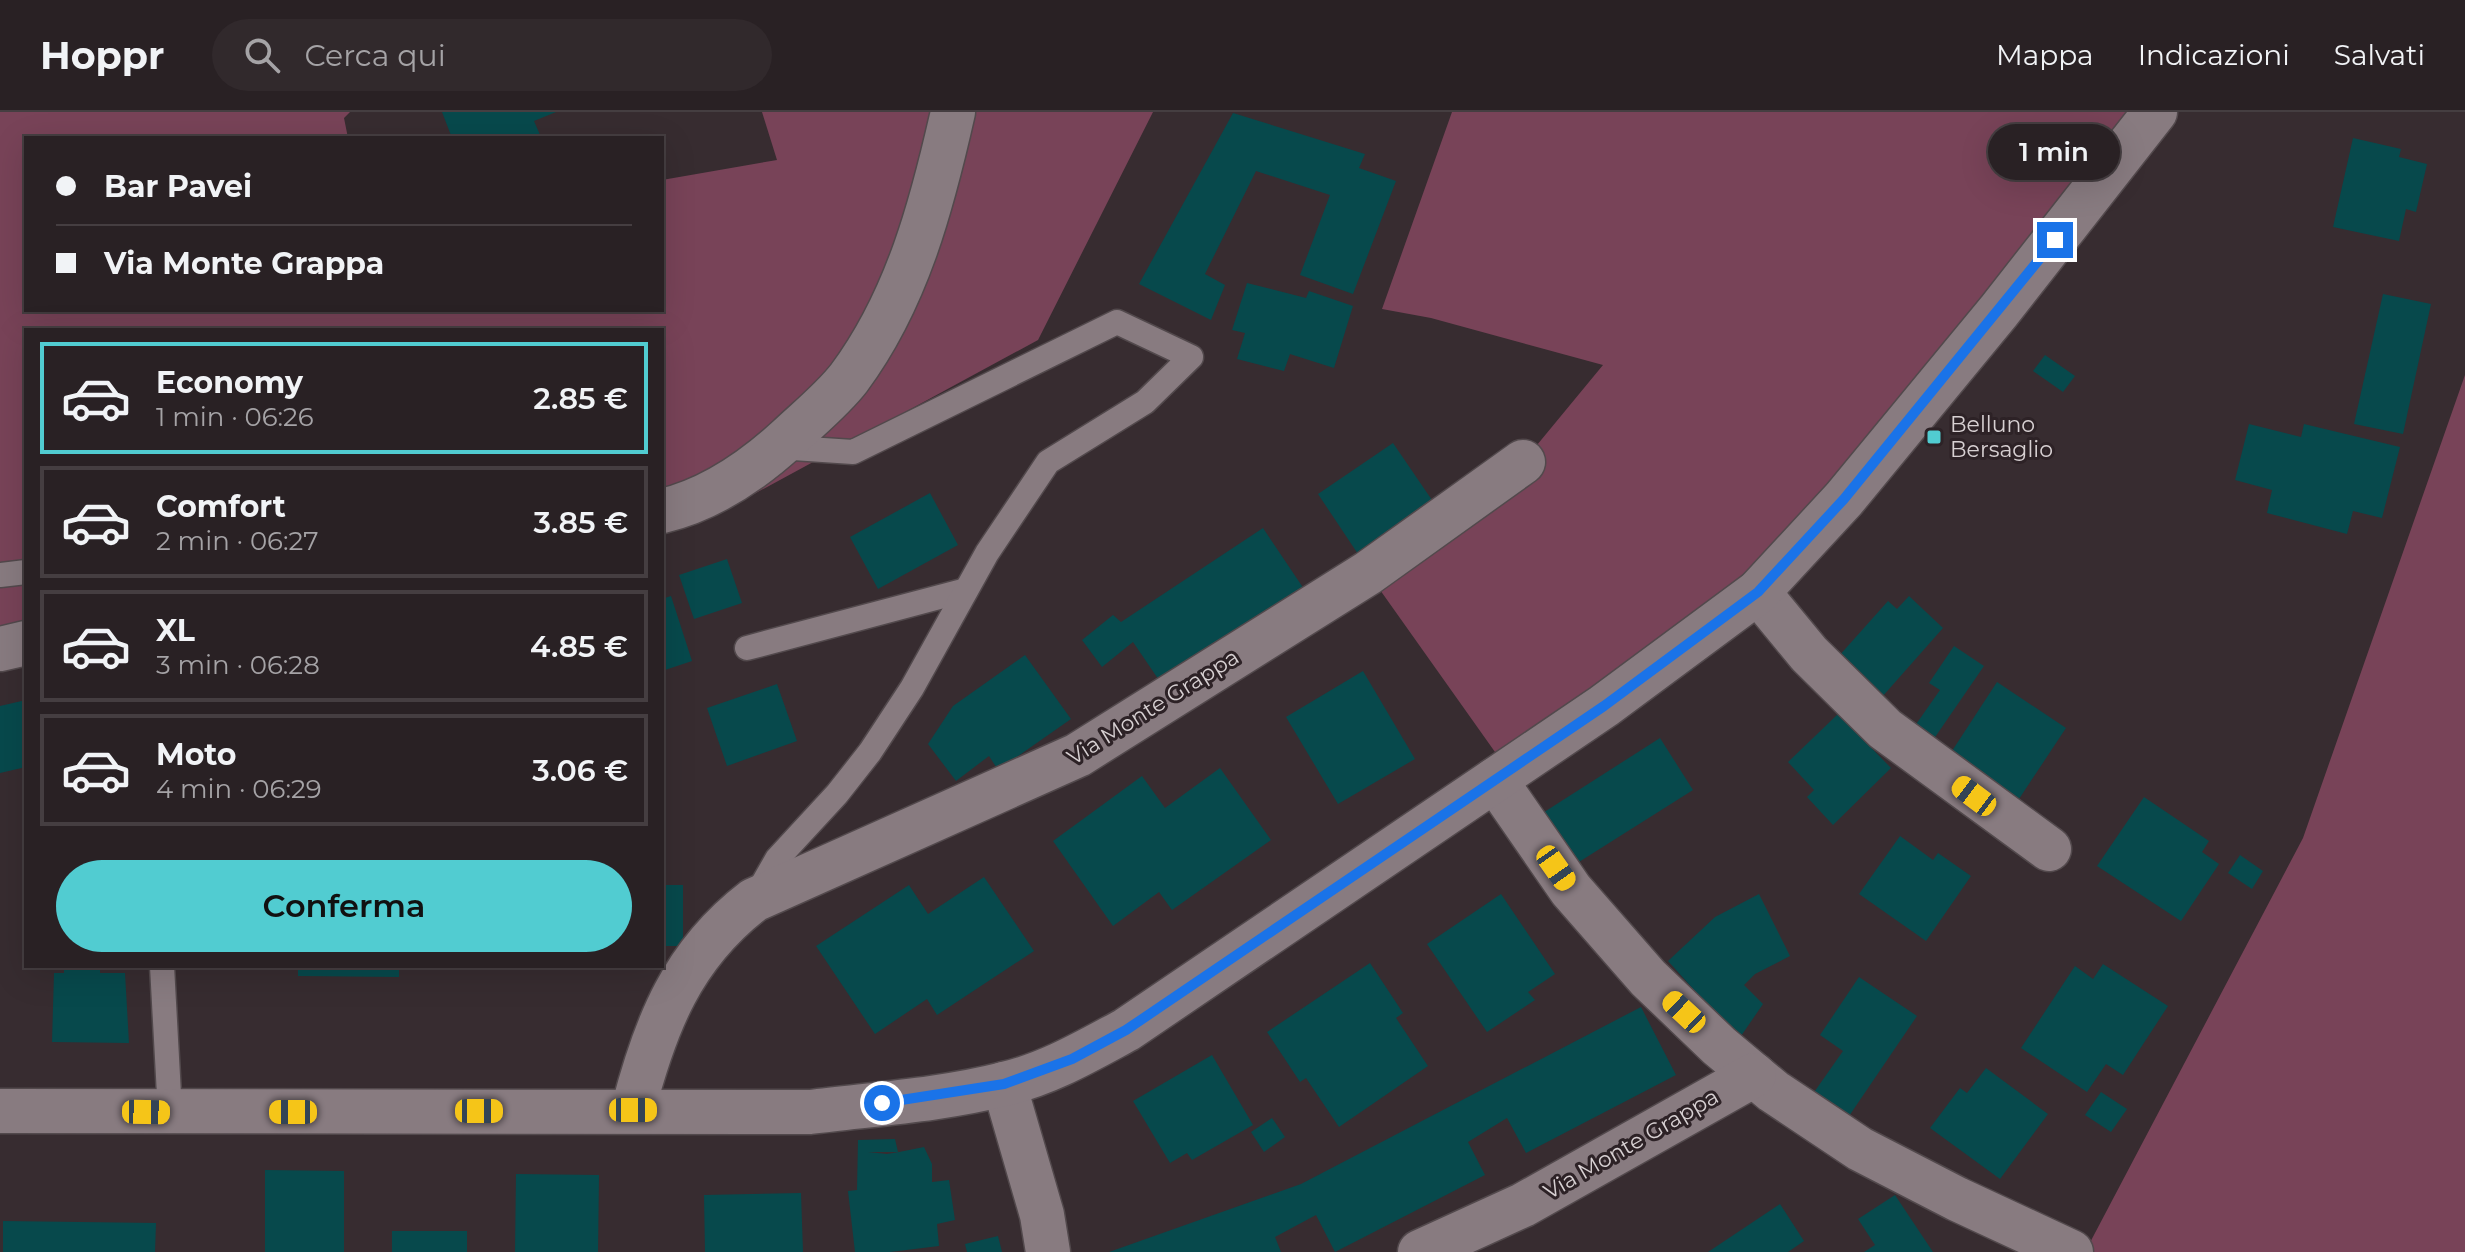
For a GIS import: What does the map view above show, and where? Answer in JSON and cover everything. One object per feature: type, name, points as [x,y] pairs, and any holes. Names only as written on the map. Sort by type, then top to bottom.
[{"type":"street","points":[[664,511],[712,492],[752,467],[778,447],[848,379],[885,320],[901,286],[928,212],[953,112]]},
{"type":"street","points":[[0,1111],[810,1112],[1004,1084],[1072,1059],[1126,1030],[1604,706],[1758,592],[1844,499],[1999,311],[2155,112]]},
{"type":"street","name":"Via Monte Grappa","points":[[633,1110],[653,1040],[686,971],[725,924],[754,900],[1078,755],[1368,573],[1523,462]]},
{"type":"street","points":[[1758,592],[1809,654],[1885,729],[2049,849]]},
{"type":"street","points":[[0,649],[24,643]]},
{"type":"street","points":[[1495,780],[1571,890],[1648,978],[1719,1046],[1773,1091],[1860,1149],[2071,1252]]},
{"type":"street","name":"Via Monte Grappa","points":[[1420,1252],[1523,1205],[1754,1075]]},
{"type":"street","points":[[1004,1084],[1042,1215],[1048,1252]]},
{"type":"lane","name":"Via Monte Grappa","points":[[754,900],[777,859],[837,794],[870,752],[912,688],[987,553],[1048,462],[1145,402],[1191,357],[1117,322],[853,452],[778,447]]},
{"type":"lane","points":[[0,575],[24,572]]},
{"type":"lane","points":[[747,648],[966,590]]},
{"type":"lane","points":[[162,968],[170,1113]]},
{"type":"shaded area","points":[[0,112],[350,112],[344,118],[348,136],[24,136],[24,312],[664,312],[664,180],[777,160],[762,112],[1153,112],[1038,340],[754,494],[664,516],[664,328],[24,328],[24,663],[0,669]]},
{"type":"shaded area","points":[[1452,112],[2167,112],[1871,489],[1517,783],[1368,573],[1523,462],[1603,365],[1431,318],[1382,309]]},
{"type":"shaded area","points":[[2465,375],[2465,1252],[2085,1252],[2303,838]]},
{"type":"building","points":[[442,112],[556,112],[534,121],[541,136],[451,136]]},
{"type":"building","points":[[1233,113],[1365,154],[1359,168],[1396,181],[1353,294],[1300,275],[1330,195],[1256,171],[1205,274],[1225,285],[1211,320],[1139,284]]},
{"type":"building","points":[[2353,138],[2401,149],[2399,157],[2427,164],[2416,212],[2406,209],[2399,241],[2333,227]]},
{"type":"building","points":[[1247,283],[1306,298],[1309,291],[1353,306],[1334,368],[1290,354],[1284,371],[1237,359],[1245,333],[1232,330]]},
{"type":"building","points":[[2383,294],[2431,304],[2403,434],[2354,424]]},
{"type":"building","points":[[2045,355],[2075,376],[2063,392],[2033,371]]},
{"type":"building","points":[[2249,424],[2301,437],[2304,424],[2400,447],[2382,518],[2353,511],[2347,534],[2267,513],[2272,490],[2235,480]]},
{"type":"building","points":[[1393,443],[1436,506],[1360,557],[1318,494]]},
{"type":"building","points":[[930,493],[958,545],[878,589],[850,537]]},
{"type":"building","points":[[1263,528],[1306,592],[1163,686],[1133,642],[1102,667],[1082,640],[1113,615],[1121,622]]},
{"type":"building","points":[[727,559],[742,603],[694,619],[679,575]]},
{"type":"building","points":[[671,596],[692,661],[664,670],[664,598]]},
{"type":"building","points":[[1909,596],[1943,628],[1882,697],[1838,657],[1888,601],[1897,609]]},
{"type":"building","points":[[1954,646],[1984,666],[1931,743],[1912,730],[1940,690],[1929,683]]},
{"type":"building","points":[[1025,655],[1071,719],[998,770],[989,756],[956,781],[928,744],[953,706]]},
{"type":"building","points":[[1363,671],[1415,759],[1338,804],[1286,717]]},
{"type":"building","points":[[1997,682],[2066,728],[2019,799],[1950,754]]},
{"type":"building","points":[[777,684],[797,741],[727,766],[707,708]]},
{"type":"building","points":[[24,700],[24,767],[0,773],[0,706]]},
{"type":"building","points":[[1838,714],[1891,768],[1833,825],[1807,797],[1814,790],[1788,762]]},
{"type":"building","points":[[1660,738],[1693,790],[1571,867],[1538,816]]},
{"type":"building","points":[[1220,768],[1271,840],[1172,910],[1159,892],[1113,926],[1053,841],[1142,776],[1165,808]]},
{"type":"building","points":[[2144,797],[2209,841],[2202,852],[2219,864],[2181,921],[2097,866]]},
{"type":"building","points":[[1900,836],[1933,860],[1938,853],[1971,876],[1926,941],[1859,894]]},
{"type":"building","points":[[2240,855],[2263,871],[2252,889],[2228,873]]},
{"type":"building","points":[[984,877],[1034,951],[937,1015],[927,999],[875,1034],[816,946],[909,885],[928,914]]},
{"type":"building","points":[[664,885],[683,885],[683,946],[664,946]]},
{"type":"building","points":[[1501,894],[1555,974],[1528,992],[1535,1000],[1487,1032],[1427,944]]},
{"type":"building","points":[[1759,894],[1790,956],[1755,974],[1744,985],[1763,1004],[1741,1036],[1714,1012],[1668,961],[1715,917]]},
{"type":"building","points":[[1370,963],[1403,1013],[1396,1018],[1428,1066],[1339,1127],[1306,1078],[1300,1082],[1267,1032]]},
{"type":"building","points":[[2103,964],[2168,1006],[2123,1075],[2106,1064],[2087,1092],[2021,1048],[2075,966],[2093,979]]},
{"type":"building","points":[[64,968],[100,968],[100,973],[125,973],[129,1043],[52,1042],[54,973],[64,973]]},
{"type":"building","points":[[298,968],[399,968],[399,977],[298,976]]},
{"type":"building","points":[[1859,977],[1917,1016],[1845,1122],[1810,1098],[1843,1051],[1820,1035]]},
{"type":"building","points":[[1641,1007],[1676,1075],[1526,1153],[1507,1118],[1468,1142],[1485,1175],[1335,1252],[1316,1215],[1275,1237],[1281,1252],[1109,1252],[1301,1184]]},
{"type":"building","points":[[1212,1055],[1253,1125],[1192,1160],[1187,1153],[1170,1163],[1133,1101]]},
{"type":"building","points":[[1986,1068],[2048,1114],[2000,1179],[1930,1128],[1960,1088],[1967,1093]]},
{"type":"building","points":[[2101,1092],[2127,1109],[2111,1132],[2085,1115]]},
{"type":"building","points":[[1272,1118],[1285,1137],[1264,1152],[1251,1132]]},
{"type":"building","points":[[895,1139],[898,1152],[868,1152],[887,1154],[899,1152],[924,1147],[932,1164],[932,1182],[949,1180],[955,1220],[937,1224],[939,1246],[890,1252],[855,1252],[848,1191],[857,1190],[858,1140]]},
{"type":"building","points":[[265,1170],[344,1171],[344,1252],[265,1252]]},
{"type":"building","points":[[516,1174],[599,1175],[598,1252],[515,1252]]},
{"type":"building","points":[[801,1193],[803,1252],[705,1252],[704,1195]]},
{"type":"building","points":[[1895,1195],[1933,1252],[1864,1252],[1875,1245],[1858,1219]]},
{"type":"building","points":[[1780,1204],[1804,1241],[1788,1252],[1708,1252]]},
{"type":"building","points":[[3,1221],[156,1223],[155,1252],[3,1252]]},
{"type":"building","points":[[392,1231],[467,1231],[467,1252],[392,1252]]},
{"type":"building","points":[[998,1236],[1002,1252],[967,1252],[965,1244]]},
{"type":"place","name":"Belluno Bersaglio","points":[[1934,437]]},
{"type":"route","points":[[882,1103],[1004,1084],[1072,1059],[1126,1030],[1604,706],[1758,592],[1844,499],[2055,240]]}]
